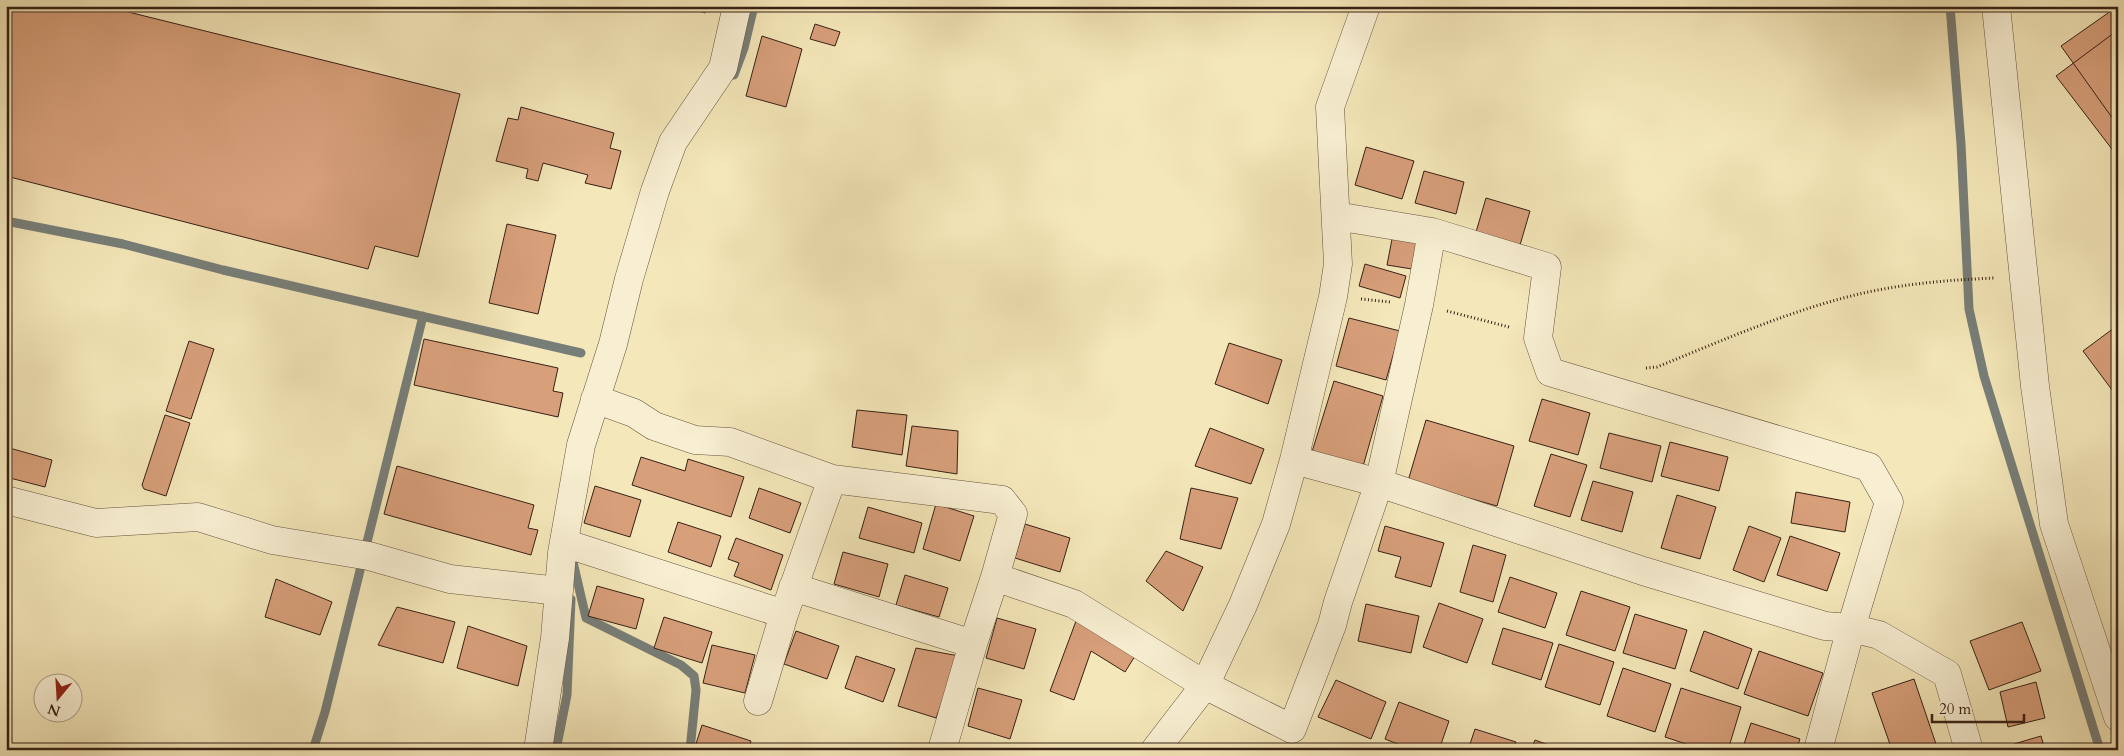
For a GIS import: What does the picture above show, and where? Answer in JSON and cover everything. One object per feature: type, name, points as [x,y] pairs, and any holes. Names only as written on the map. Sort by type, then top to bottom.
[{"type":"street","points":[[538,750],[555,638],[564,543],[581,445],[664,166],[673,142],[723,68],[737,6]]},
{"type":"street","points":[[1155,750],[1206,685],[1243,606],[1276,524],[1294,460],[1333,297],[1338,264],[1330,107],[1366,6]]},
{"type":"street","points":[[1996,6],[2035,386],[2054,524],[2118,716]]},
{"type":"street","points":[[1336,216],[1432,232],[1547,267],[1538,338],[1550,372],[1869,467],[1889,502],[1851,628],[1818,750]]},
{"type":"street","points":[[995,576],[1074,604],[1206,685],[1289,739],[1332,626],[1338,602],[1379,483],[1419,305],[1432,232]]},
{"type":"street","points":[[595,399],[634,413],[654,426],[695,440],[730,442],[832,479],[1002,500],[1013,514],[942,750]]},
{"type":"street","points":[[1294,460],[1379,483],[1661,576],[1825,626],[1851,628],[1879,635],[1947,674],[1969,750]]},
{"type":"street","points":[[758,701],[793,587],[832,479]]},
{"type":"street","points":[[6,500],[96,523],[198,517],[272,540],[369,556],[450,579],[559,591]]},
{"type":"street","points":[[564,543],[784,614]]},
{"type":"street","points":[[793,587],[973,644]]},
{"type":"path","points":[[1638,369],[1658,367],[1759,325],[1852,296],[1939,281],[1985,279]]},
{"type":"path","points":[[1333,297],[1419,305],[1474,317],[1538,338]]},
{"type":"building","points":[[6,6],[104,6],[460,94],[418,257],[375,246],[368,269],[6,176]]},
{"type":"building","points":[[685,6],[708,6],[705,13]]},
{"type":"building","points":[[2118,6],[2118,126],[2061,46]]},
{"type":"building","points":[[815,24],[840,32],[835,46],[810,39]]},
{"type":"building","points":[[2118,30],[2118,157],[2056,76]]},
{"type":"building","points":[[762,36],[802,49],[786,107],[746,96]]},
{"type":"building","points":[[521,107],[614,133],[610,148],[621,151],[611,189],[585,183],[588,175],[543,163],[538,181],[526,178],[528,169],[496,161],[508,118],[518,120]]},
{"type":"building","points":[[1366,147],[1414,161],[1402,199],[1355,185]]},
{"type":"building","points":[[1424,171],[1464,182],[1456,214],[1415,203]]},
{"type":"building","points":[[1486,198],[1530,211],[1520,245],[1476,232]]},
{"type":"building","points":[[507,224],[556,235],[538,314],[489,303]]},
{"type":"building","points":[[1393,234],[1417,238],[1412,269],[1387,265]]},
{"type":"building","points":[[1365,264],[1406,276],[1400,298],[1359,286]]},
{"type":"building","points":[[1349,318],[1400,331],[1386,380],[1336,366]]},
{"type":"building","points":[[2118,325],[2118,398],[2083,351]]},
{"type":"building","points":[[424,339],[558,368],[553,391],[563,393],[558,417],[414,385]]},
{"type":"building","points":[[189,341],[214,349],[191,419],[166,411]]},
{"type":"building","points":[[1229,343],[1282,360],[1268,404],[1215,384]]},
{"type":"building","points":[[1334,381],[1383,396],[1362,470],[1311,455]]},
{"type":"building","points":[[1542,399],[1590,413],[1578,455],[1529,441]]},
{"type":"building","points":[[857,410],[907,415],[902,455],[852,447]]},
{"type":"building","points":[[165,415],[190,423],[166,496],[144,489],[142,485]]},
{"type":"building","points":[[1426,420],[1514,446],[1497,506],[1408,481]]},
{"type":"building","points":[[912,426],[958,431],[957,474],[906,466]]},
{"type":"building","points":[[1210,428],[1264,449],[1251,484],[1195,466]]},
{"type":"building","points":[[1609,433],[1661,446],[1652,482],[1600,468]]},
{"type":"building","points":[[1670,442],[1728,457],[1719,491],[1661,476]]},
{"type":"building","points":[[6,447],[52,460],[45,487],[6,477]]},
{"type":"building","points":[[1551,454],[1587,465],[1570,517],[1534,506]]},
{"type":"building","points":[[641,457],[685,471],[688,459],[744,477],[731,517],[632,485]]},
{"type":"building","points":[[397,466],[534,505],[528,528],[538,530],[531,555],[384,514]]},
{"type":"building","points":[[1593,481],[1633,492],[1622,532],[1581,520]]},
{"type":"building","points":[[595,486],[641,500],[630,537],[584,523]]},
{"type":"building","points":[[759,488],[801,503],[790,533],[749,518]]},
{"type":"building","points":[[1191,488],[1238,498],[1221,549],[1180,539]]},
{"type":"building","points":[[1796,492],[1850,502],[1845,532],[1791,523]]},
{"type":"building","points":[[1677,495],[1716,507],[1700,559],[1661,548]]},
{"type":"building","points":[[936,504],[974,516],[960,561],[923,549]]},
{"type":"building","points":[[868,507],[922,523],[914,553],[859,538]]},
{"type":"building","points":[[678,522],[721,536],[711,567],[668,552]]},
{"type":"building","points":[[1025,524],[1070,538],[1060,572],[1015,558]]},
{"type":"building","points":[[1385,526],[1444,543],[1431,587],[1395,577],[1401,557],[1378,551]]},
{"type":"building","points":[[1749,526],[1781,538],[1764,582],[1733,570]]},
{"type":"building","points":[[1790,536],[1840,553],[1827,591],[1777,575]]},
{"type":"building","points":[[736,538],[783,555],[771,590],[734,576],[739,563],[728,559]]},
{"type":"building","points":[[1473,545],[1506,555],[1493,602],[1460,592]]},
{"type":"building","points":[[1166,551],[1203,567],[1183,611],[1146,581]]},
{"type":"building","points":[[843,552],[888,564],[879,597],[834,584]]},
{"type":"building","points":[[905,575],[948,588],[939,617],[896,605]]},
{"type":"building","points":[[1510,577],[1557,593],[1545,628],[1498,612]]},
{"type":"building","points":[[276,579],[332,602],[320,635],[265,617]]},
{"type":"building","points":[[597,586],[644,599],[636,629],[588,616]]},
{"type":"building","points":[[1581,591],[1630,607],[1615,651],[1566,635]]},
{"type":"building","points":[[1439,603],[1483,619],[1467,663],[1423,647]]},
{"type":"building","points":[[1366,604],[1419,616],[1411,653],[1358,641]]},
{"type":"building","points":[[397,607],[455,622],[443,663],[378,645]]},
{"type":"building","points":[[1635,614],[1687,630],[1675,669],[1623,653]]},
{"type":"building","points":[[664,617],[712,632],[702,663],[654,648]]},
{"type":"building","points":[[997,618],[1036,629],[1024,669],[986,658]]},
{"type":"building","points":[[1076,621],[1135,656],[1125,672],[1091,651],[1074,700],[1050,691]]},
{"type":"building","points":[[2022,622],[2041,671],[1989,690],[1970,641]]},
{"type":"building","points":[[468,626],[527,646],[518,686],[457,668]]},
{"type":"building","points":[[1503,628],[1553,643],[1541,680],[1492,664]]},
{"type":"building","points":[[796,631],[839,646],[827,679],[784,664]]},
{"type":"building","points":[[1704,631],[1752,649],[1738,689],[1690,671]]},
{"type":"building","points":[[1559,644],[1614,662],[1600,705],[1545,687]]},
{"type":"building","points":[[712,645],[755,655],[745,693],[703,683]]},
{"type":"building","points":[[916,648],[959,656],[936,718],[898,706]]},
{"type":"building","points":[[1759,651],[1823,673],[1808,716],[1744,694]]},
{"type":"building","points":[[856,656],[895,669],[883,702],[845,688]]},
{"type":"building","points":[[1623,668],[1671,684],[1655,732],[1607,716]]},
{"type":"building","points":[[1914,679],[1938,750],[1892,750],[1872,693]]},
{"type":"building","points":[[1336,680],[1386,702],[1371,739],[1318,717]]},
{"type":"building","points":[[2036,682],[2045,718],[2008,727],[2000,692]]},
{"type":"building","points":[[978,688],[1022,700],[1010,739],[968,726]]},
{"type":"building","points":[[1681,688],[1741,707],[1728,750],[1704,750],[1665,737]]},
{"type":"building","points":[[1399,702],[1449,721],[1439,750],[1413,750],[1385,739]]},
{"type":"building","points":[[1751,723],[1800,739],[1796,750],[1742,750]]},
{"type":"building","points":[[702,725],[751,741],[748,750],[694,750]]},
{"type":"building","points":[[1475,729],[1516,742],[1514,750],[1468,750]]},
{"type":"building","points":[[2041,736],[2045,750],[2015,750],[2014,744]]},
{"type":"building","points":[[1535,740],[1562,750],[1531,750]]},
{"type":"waterway","points":[[734,75],[744,48],[754,6]]},
{"type":"waterway","points":[[1950,6],[1961,144],[1969,309],[1984,376],[2100,750]]},
{"type":"waterway","points":[[6,221],[123,244],[223,270],[581,353]]},
{"type":"waterway","points":[[313,750],[325,712],[423,316]]},
{"type":"waterway","points":[[573,562],[586,618],[681,665],[694,676],[696,690],[690,750]]},
{"type":"waterway","points":[[556,750],[567,695],[571,599]]}]
